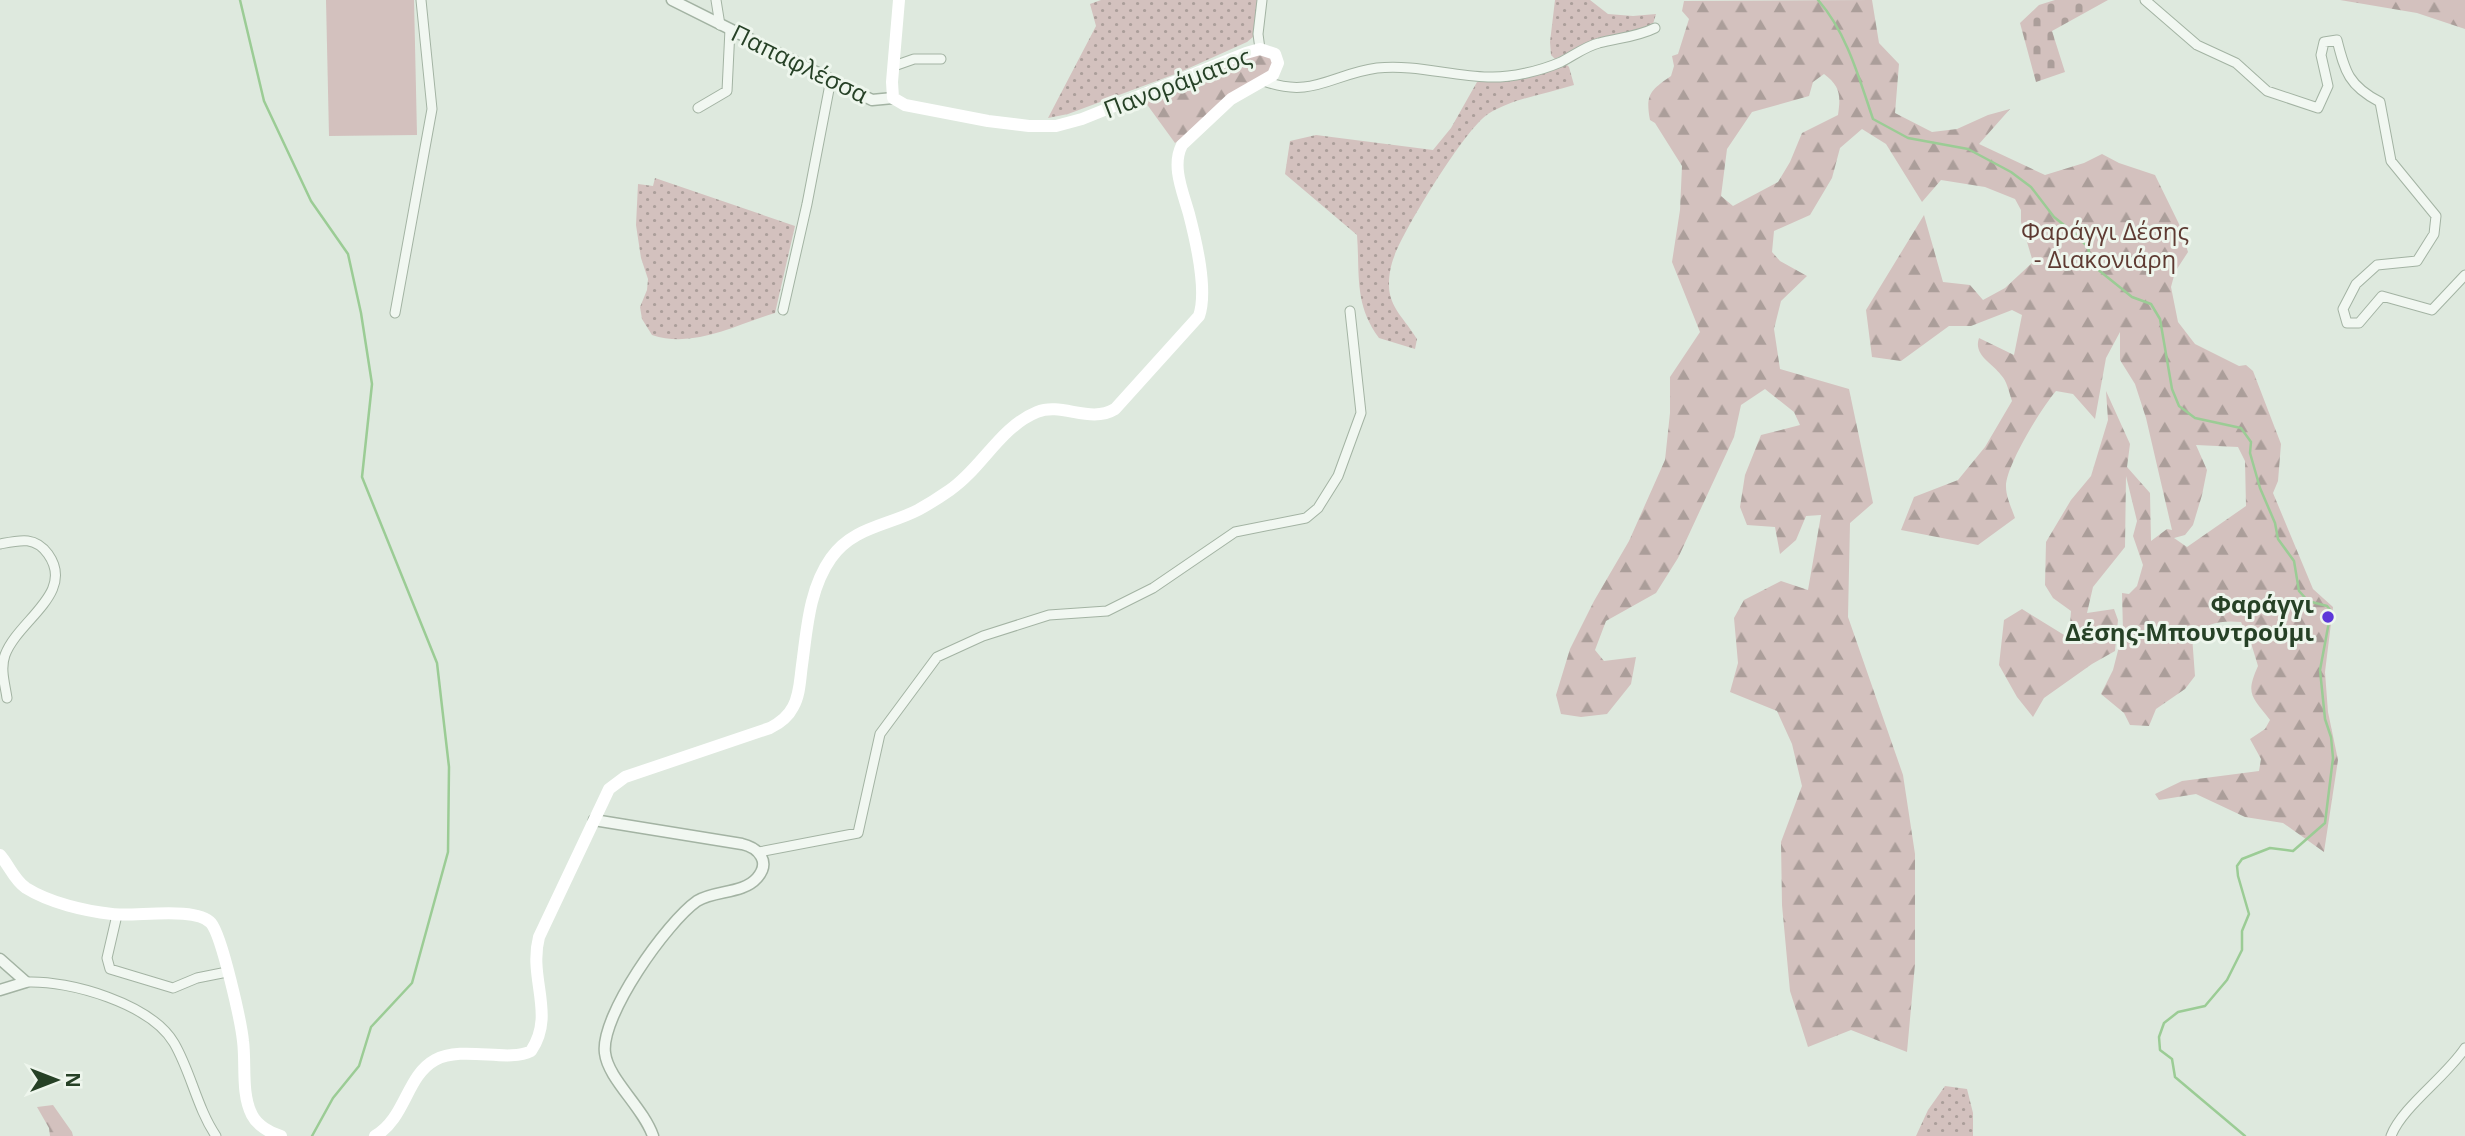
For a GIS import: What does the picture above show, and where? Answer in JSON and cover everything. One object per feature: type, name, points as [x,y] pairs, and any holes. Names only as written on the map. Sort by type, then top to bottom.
[{"type":"main road","points":[[893,98],[900,0]]},
{"type":"main road","name":"Πανοράματος","points":[[594,820],[609,789],[625,777],[770,728],[787,716],[798,695],[817,582],[832,557],[852,537],[865,529],[917,511],[953,488],[1020,421],[1044,410],[1054,409],[1085,415],[1109,412],[1137,385],[1199,316],[1202,307],[1200,275],[1179,176],[1178,153],[1182,145],[1231,99],[1273,75],[1278,63],[1270,51],[1260,49],[1082,119],[1056,126],[988,121],[905,105],[893,98]]},
{"type":"main road","points":[[375,1136],[389,1126],[416,1079],[433,1061],[454,1054],[518,1054],[531,1051],[542,1027],[535,964],[539,937],[594,820]]},
{"type":"main road","points":[[0,855],[22,884],[41,896],[117,915],[184,915],[204,918],[214,927],[243,1042],[250,1110],[257,1123],[278,1136]]},
{"type":"street","points":[[396,313],[432,109],[421,0]]},
{"type":"street","name":"Παπαφλέσσα","points":[[672,0],[872,100],[893,98]]},
{"type":"street","points":[[698,108],[727,90],[725,27],[716,0]]},
{"type":"street","points":[[1260,49],[1258,34],[1262,0]]},
{"type":"street","points":[[2145,0],[2197,45],[2236,63],[2267,91],[2318,108],[2328,86],[2321,55],[2324,42],[2337,40],[2345,72],[2362,93],[2379,102],[2391,161],[2436,216],[2434,234],[2417,261],[2377,265],[2356,284],[2343,309],[2347,323],[2360,323],[2382,296],[2432,310],[2465,275]]},
{"type":"street","points":[[1264,80],[1296,89],[1379,68],[1438,70],[1502,77],[1558,63],[1596,43],[1645,34],[1655,28]]},
{"type":"street","points":[[894,66],[914,59],[941,59]]},
{"type":"street","points":[[783,310],[831,79]]},
{"type":"street","points":[[759,852],[858,832],[880,734],[937,657],[983,636],[1049,615],[1107,611],[1153,588],[1235,532],[1306,518],[1318,508],[1338,476],[1361,414],[1350,311]]},
{"type":"street","points":[[0,544],[25,539],[40,544],[51,558],[56,581],[52,593],[21,628],[4,656],[3,675],[7,698]]},
{"type":"street","points":[[594,820],[735,842],[759,852],[762,865],[756,879],[744,887],[716,893],[694,903],[653,950],[613,1014],[605,1041],[607,1063],[637,1105],[653,1136]]},
{"type":"street","points":[[117,915],[107,958],[110,969],[173,988],[197,978],[227,972]]},
{"type":"street","points":[[0,959],[26,982]]},
{"type":"street","points":[[0,990],[26,982],[59,982],[81,987],[152,1018],[174,1043],[216,1136]]},
{"type":"street","points":[[2391,1136],[2404,1114],[2456,1062],[2465,1048]]},
{"type":"green space","points":[[326,0],[414,0],[417,135],[329,136]]},
{"type":"green space","points":[[1101,0],[1258,0],[1253,37],[1247,42],[1178,73],[1068,114],[1048,118],[1096,26],[1090,4]]},
{"type":"green space","points":[[1555,0],[1590,0],[1608,14],[1656,14],[1653,24],[1643,29],[1595,40],[1555,59],[1551,55],[1550,42]]},
{"type":"green space","name":"Φαράγγι Δέσης - Διακονιάρη","points":[[1872,0],[1879,43],[1899,64],[1895,113],[1932,132],[1957,129],[1988,115],[2010,109],[1979,144],[2045,175],[2084,163],[2102,154],[2119,163],[2155,175],[2179,224],[2188,252],[2175,272],[2171,287],[2178,322],[2195,344],[2239,366],[2246,365],[2253,371],[2281,444],[2278,481],[2273,493],[2313,589],[2333,607],[2325,672],[2328,712],[2338,760],[2324,852],[2283,823],[2245,817],[2196,794],[2159,800],[2155,794],[2182,781],[2259,771],[2261,759],[2250,739],[2265,729],[2270,720],[2252,695],[2252,683],[2258,666],[2241,622],[2215,623],[2192,636],[2195,676],[2185,689],[2156,709],[2149,726],[2130,725],[2124,713],[2101,694],[2113,670],[2123,631],[2122,593],[2129,594],[2137,586],[2143,565],[2133,536],[2137,521],[2126,476],[2125,547],[2093,587],[2087,613],[2114,609],[2118,620],[2115,651],[2044,698],[2033,717],[2017,697],[1999,665],[2004,620],[2022,609],[2069,638],[2071,611],[2053,598],[2045,585],[2046,542],[2071,500],[2091,476],[2108,420],[2106,391],[2130,444],[2127,467],[2150,493],[2151,541],[2167,529],[2172,530],[2146,418],[2135,384],[2120,360],[2120,332],[2106,358],[2095,419],[2073,394],[2056,391],[2025,438],[2007,478],[2008,499],[2015,518],[1978,545],[1901,530],[1914,497],[1958,480],[1985,447],[2012,401],[2005,380],[1981,354],[1978,344],[1979,338],[2014,355],[2022,315],[2012,310],[1971,326],[1949,326],[1901,361],[1872,357],[1866,310],[1924,215],[1943,282],[1970,285],[1983,300],[2005,288],[2033,262],[2021,222],[2021,210],[2015,199],[1985,187],[1941,180],[1922,202],[1886,144],[1862,129],[1840,148],[1832,178],[1810,215],[1774,231],[1772,252],[1780,261],[1807,276],[1781,301],[1774,329],[1780,369],[1849,389],[1873,503],[1850,523],[1848,617],[1903,775],[1915,854],[1915,964],[1907,1052],[1851,1030],[1808,1047],[1790,991],[1782,905],[1781,842],[1802,786],[1792,744],[1777,711],[1730,692],[1738,663],[1734,618],[1744,600],[1781,581],[1808,590],[1821,515],[1806,516],[1796,540],[1780,554],[1775,527],[1747,525],[1740,507],[1745,475],[1761,435],[1800,425],[1794,412],[1765,389],[1741,405],[1734,437],[1678,558],[1656,593],[1606,621],[1595,650],[1604,661],[1636,657],[1631,684],[1607,714],[1581,717],[1561,714],[1556,695],[1570,649],[1629,541],[1665,460],[1670,413],[1670,377],[1700,332],[1672,262],[1680,210],[1682,166],[1655,123],[1650,120],[1648,104],[1651,94],[1671,76],[1674,66],[1672,56],[1678,54],[1689,19],[1682,11],[1684,1]],"holes":[[[1824,74],[1838,92],[1838,115],[1802,133],[1778,182],[1733,206],[1721,196],[1727,149],[1752,112],[1809,96],[1813,82]],[[2196,445],[2238,447],[2245,461],[2246,506],[2187,547],[2174,538],[2185,535],[2193,525],[2202,495],[2207,470]]]},
{"type":"green space","points":[[2055,0],[2108,0],[2052,31],[2065,72],[2036,82],[2020,23],[2039,5]]},
{"type":"green space","points":[[2340,0],[2465,0],[2465,29],[2417,13]]},
{"type":"green space","points":[[1260,52],[1273,58],[1272,70],[1175,143],[1143,99],[1196,80]]},
{"type":"green space","points":[[1565,63],[1569,67],[1574,85],[1519,100],[1488,114],[1451,158],[1400,243],[1390,270],[1391,299],[1417,339],[1415,349],[1379,338],[1365,313],[1362,301],[1357,235],[1285,174],[1290,141],[1316,135],[1433,150],[1451,128],[1477,82]]},
{"type":"green space","points":[[655,178],[795,226],[775,313],[698,337],[667,339],[652,335],[642,319],[640,307],[648,279],[641,258],[636,225],[638,184],[653,186]]},
{"type":"green space","points":[[1945,1086],[1967,1089],[1973,1113],[1973,1136],[1916,1136],[1928,1110]]},
{"type":"green space","points":[[53,1105],[73,1136],[50,1136],[49,1128],[37,1107]]},
{"type":"waterway","points":[[240,0],[264,101],[311,201],[348,254],[372,384],[362,477],[437,663],[449,767],[448,852],[412,983],[371,1027],[359,1066],[333,1098],[312,1136]]},
{"type":"waterway","points":[[1818,0],[1844,41],[1873,119],[1908,138],[1968,149],[2011,172],[2031,187],[2054,217],[2088,247],[2091,264],[2132,297],[2151,304],[2160,319],[2172,389],[2179,406],[2195,418],[2241,428],[2251,442],[2250,453],[2260,488],[2275,523],[2278,539],[2294,561],[2299,591],[2308,601],[2327,606],[2331,611],[2320,670],[2325,719],[2331,737],[2333,758],[2325,823],[2293,851],[2270,848],[2242,859],[2237,866],[2238,876],[2249,914],[2242,931],[2242,950],[2227,980],[2205,1006],[2178,1012],[2164,1023],[2159,1037],[2160,1050],[2172,1059],[2175,1077],[2245,1136]]},
{"type":"place","name":"Φαράγγι Δέσης-Μπουντρούμι","points":[[2328,617]]}]
